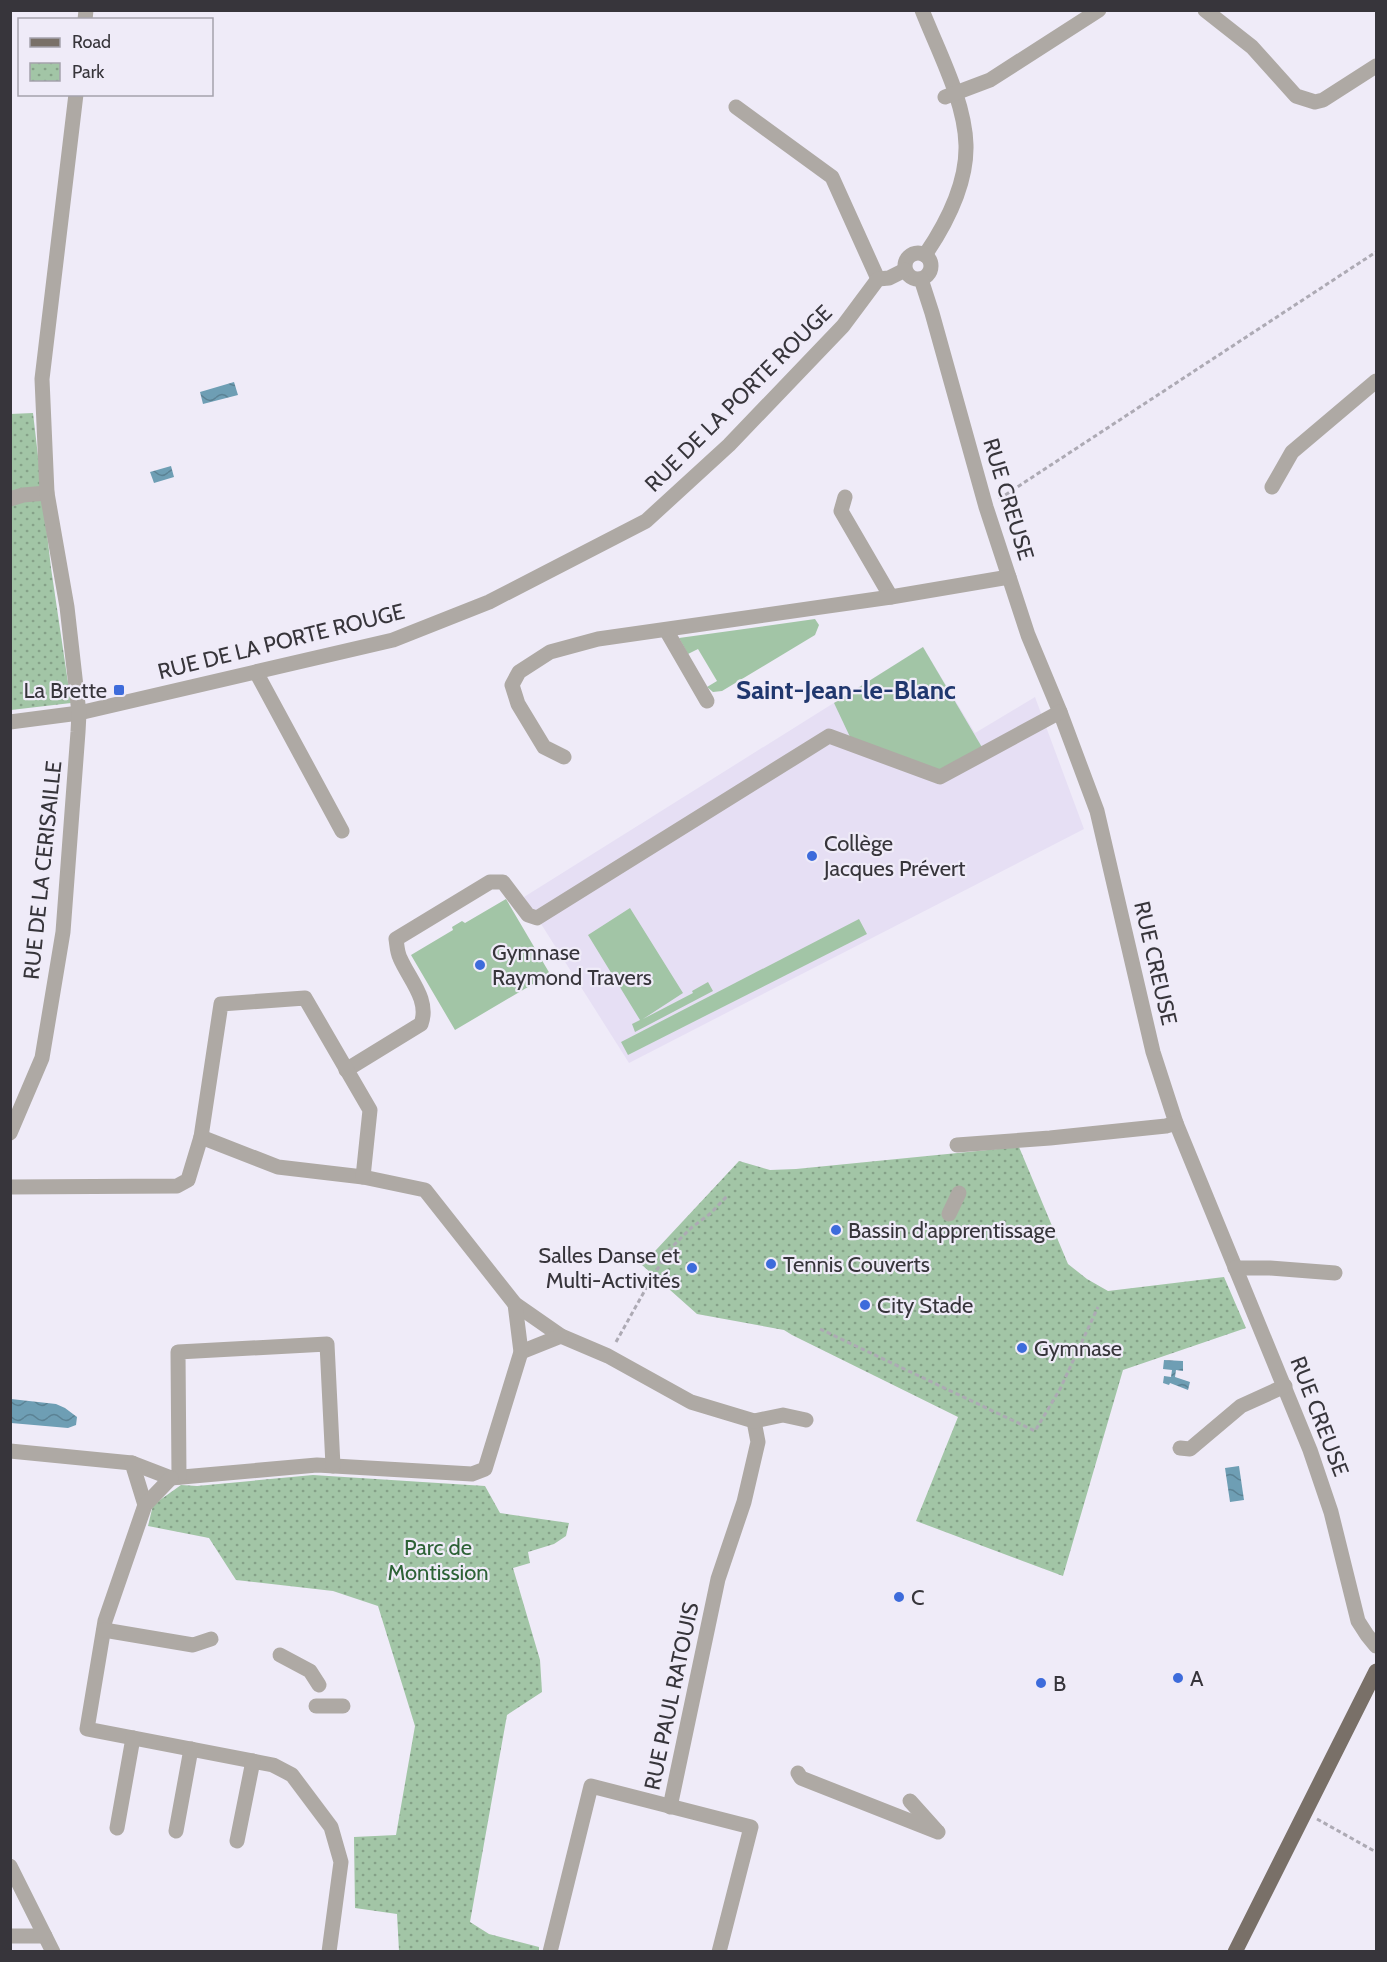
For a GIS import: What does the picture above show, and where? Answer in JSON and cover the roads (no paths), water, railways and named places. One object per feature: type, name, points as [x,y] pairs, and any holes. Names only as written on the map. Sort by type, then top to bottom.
[{"type":"main road","points":[[1235,1952],[1377,1671]]},
{"type":"street","points":[[922,10],[950,95],[964,124],[966,147],[963,172],[954,201],[942,230],[926,255]]},
{"type":"street","points":[[950,95],[990,80],[1099,10]]},
{"type":"street","points":[[1205,10],[1252,48],[1296,96],[1302,98],[1315,102],[1323,100],[1377,66]]},
{"type":"street","name":"RUE DE LA CERISAILLE","points":[[12,1124],[42,1058],[63,932],[79,713],[67,607],[47,493],[42,379],[76,96]]},
{"type":"street","points":[[736,107],[832,177],[878,279],[889,278],[905,270]]},
{"type":"street","points":[[918,253],[926,255],[931,266],[928,274],[921,279],[910,276],[905,270],[905,262],[910,255],[918,253]]},
{"type":"street","name":"RUE DE LA PORTE ROUGE","points":[[10,722],[79,713],[393,640],[489,602],[646,521],[729,445],[848,321],[878,279]]},
{"type":"street","name":"RUE CREUSE","points":[[921,279],[986,507],[1009,578],[1028,635],[1097,811],[1154,1052],[1176,1123],[1310,1450],[1331,1512],[1358,1621],[1377,1646]]},
{"type":"street","points":[[1272,487],[1292,452],[1377,381]]},
{"type":"street","points":[[10,499],[23,495],[47,493]]},
{"type":"street","points":[[845,497],[841,511],[891,597]]},
{"type":"street","points":[[564,757],[544,747],[518,704],[512,685],[519,672],[550,652],[598,639],[1009,578]]},
{"type":"street","points":[[666,630],[707,701]]},
{"type":"street","points":[[256,672],[342,831]]},
{"type":"street","points":[[346,1070],[421,1024],[425,1014],[423,1001],[398,955],[396,939],[489,882],[503,882],[528,915],[537,918],[830,736],[940,777],[1060,712]]},
{"type":"street","points":[[10,1187],[177,1186],[188,1180],[201,1137],[222,1004],[305,998],[370,1110],[363,1177]]},
{"type":"street","points":[[957,1145],[1050,1138],[1176,1123]]},
{"type":"street","points":[[201,1137],[278,1167],[363,1177],[425,1190],[515,1304],[561,1336],[608,1356],[691,1402],[754,1421],[783,1415],[806,1420]]},
{"type":"street","points":[[949,1214],[959,1193]]},
{"type":"street","points":[[1235,1268],[1335,1273]]},
{"type":"street","points":[[10,1451],[132,1463],[175,1478],[317,1465],[472,1474],[485,1469],[521,1352],[515,1304]]},
{"type":"street","points":[[521,1352],[561,1336]]},
{"type":"street","points":[[329,1952],[341,1862],[331,1827],[292,1775],[273,1765],[87,1729],[104,1630],[145,1505],[175,1478],[178,1352],[327,1344],[333,1466]]},
{"type":"street","points":[[1180,1448],[1190,1449],[1241,1406],[1285,1386]]},
{"type":"street","name":"RUE PAUL RATOUIS","points":[[550,1952],[591,1786],[670,1807],[718,1580],[744,1502],[758,1442],[754,1421]]},
{"type":"street","points":[[132,1463],[145,1505]]},
{"type":"street","points":[[104,1630],[193,1645],[211,1639]]},
{"type":"street","points":[[280,1655],[310,1671],[320,1685]]},
{"type":"street","points":[[316,1706],[343,1706]]},
{"type":"street","points":[[117,1828],[133,1738]]},
{"type":"street","points":[[176,1831],[191,1749]]},
{"type":"street","points":[[237,1841],[253,1761]]},
{"type":"street","points":[[798,1773],[801,1778],[849,1792],[938,1832],[910,1801]]},
{"type":"street","points":[[670,1807],[751,1827],[719,1952]]},
{"type":"street","points":[[10,1866],[53,1952]]},
{"type":"street","points":[[10,1936],[45,1936]]},
{"type":"water","points":[[234,382],[238,395],[203,404],[200,392]]},
{"type":"water","points":[[171,466],[174,477],[154,483],[150,472]]},
{"type":"water","points":[[1164,1360],[1183,1361],[1183,1371],[1176,1370],[1175,1377],[1190,1382],[1188,1390],[1170,1383],[1169,1385],[1163,1383],[1164,1376],[1171,1377],[1172,1370],[1163,1369]]},
{"type":"water","points":[[11,1399],[56,1404],[77,1417],[76,1425],[68,1428],[11,1423]]},
{"type":"water","points":[[1239,1466],[1244,1500],[1230,1502],[1225,1468]]},
{"type":"place","name":"La Brette","points":[[119,690]]},
{"type":"place","name":"Collège Jacques Prévert","points":[[812,856]]},
{"type":"place","name":"Gymnase Raymond Travers","points":[[480,965]]},
{"type":"place","name":"Bassin d'apprentissage","points":[[836,1230]]},
{"type":"place","name":"Tennis Couverts","points":[[771,1264]]},
{"type":"place","name":"Salles Danse et Multi-Activités","points":[[692,1268]]},
{"type":"place","name":"City Stade","points":[[865,1305]]},
{"type":"place","name":"Gymnase","points":[[1022,1348]]},
{"type":"place","name":"C","points":[[899,1597]]},
{"type":"place","name":"A","points":[[1178,1678]]},
{"type":"place","name":"B","points":[[1041,1683]]},
{"type":"district","name":"Saint-Jean-le-Blanc","points":[[846,690]]},
{"type":"park label","name":"Parc de Montission","points":[[438,1560]]}]
